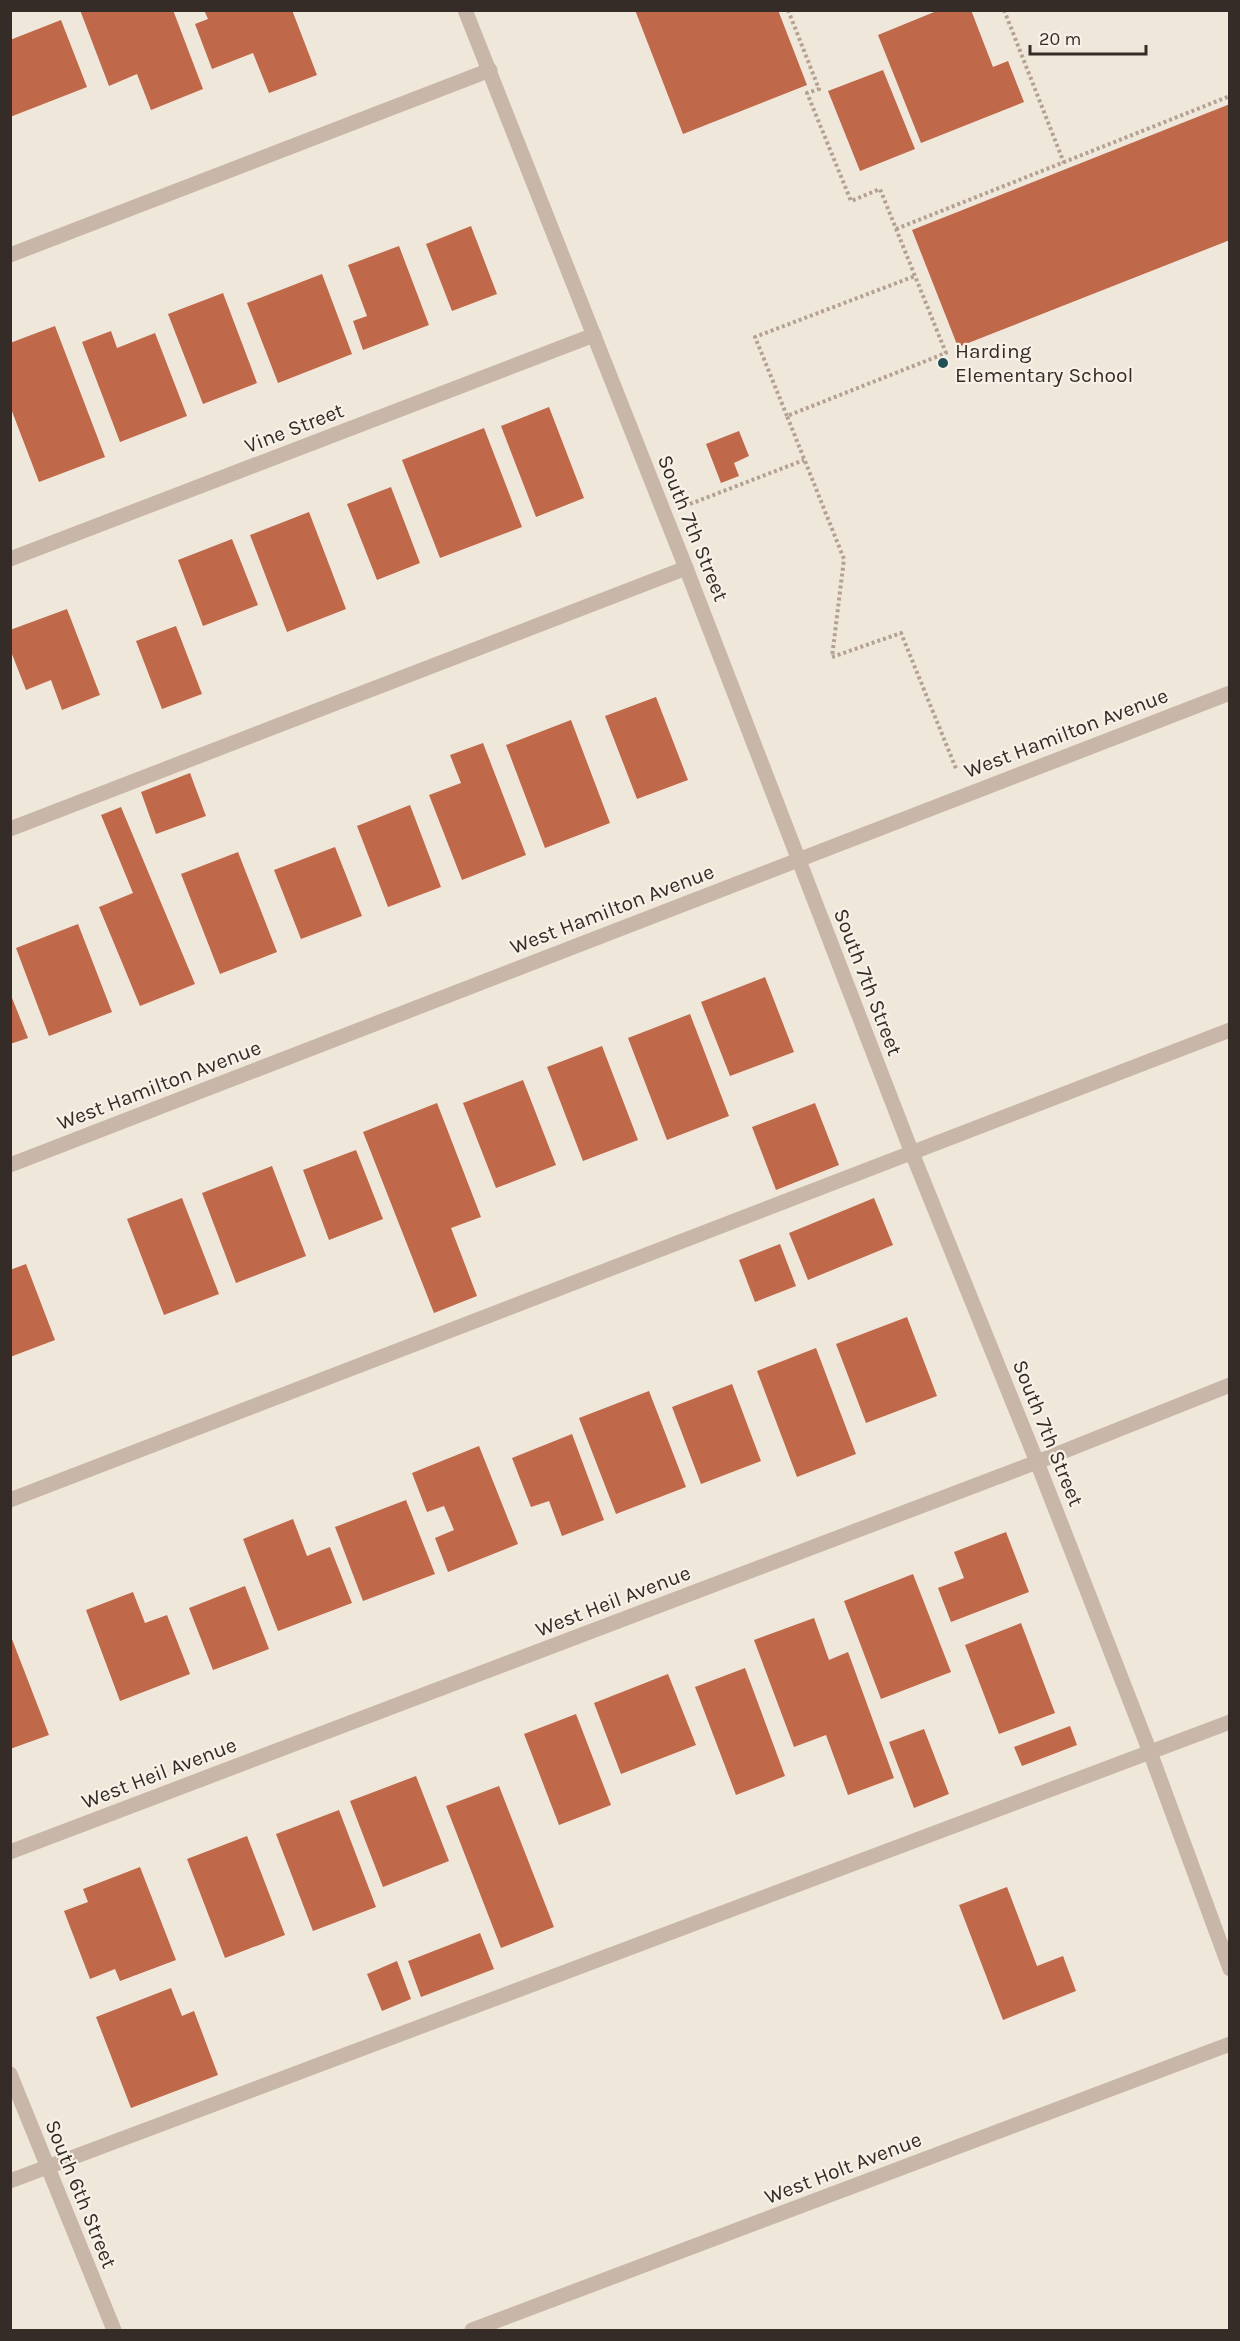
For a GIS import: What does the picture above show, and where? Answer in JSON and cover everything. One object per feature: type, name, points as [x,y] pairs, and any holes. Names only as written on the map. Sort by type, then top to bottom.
[{"type":"street","name":"South 7th Street","points":[[465,10],[665,514],[912,1153],[1037,1462],[1150,1752],[1230,1969]]},
{"type":"street","points":[[10,255],[490,70]]},
{"type":"street","name":"Vine Street","points":[[10,559],[594,335]]},
{"type":"street","points":[[10,830],[686,568]]},
{"type":"street","name":"West Hamilton Avenue","points":[[10,1165],[1230,693]]},
{"type":"street","points":[[10,1500],[1230,1030]]},
{"type":"street","name":"West Heil Avenue","points":[[10,1852],[1037,1462],[1230,1385]]},
{"type":"street","points":[[10,2181],[1230,1722]]},
{"type":"street","name":"West Holt Avenue","points":[[472,2331],[1230,2044]]},
{"type":"street","name":"South 6th Street","points":[[10,2074],[114,2331]]},
{"type":"path","points":[[787,416],[946,353],[880,189],[851,201],[807,93],[819,88],[788,10]]},
{"type":"path","points":[[1004,10],[1064,163]]},
{"type":"path","points":[[896,229],[1230,96]]},
{"type":"path","points":[[915,276],[755,337],[844,559],[832,657],[901,633],[966,794]]},
{"type":"path","points":[[665,514],[804,460]]},
{"type":"building","points":[[80,10],[173,10],[203,89],[151,110],[137,74],[109,86]]},
{"type":"building","points":[[204,10],[292,10],[317,75],[269,93],[253,53],[212,69],[195,24],[208,19]]},
{"type":"building","points":[[635,10],[778,10],[807,85],[683,134]]},
{"type":"building","points":[[939,10],[971,10],[993,67],[1008,61],[1024,102],[921,143],[878,35]]},
{"type":"building","points":[[61,20],[87,87],[10,117],[10,40]]},
{"type":"building","points":[[883,70],[915,149],[860,171],[828,91]]},
{"type":"building","points":[[1230,104],[1230,240],[958,347],[912,230]]},
{"type":"building","points":[[471,226],[497,294],[452,311],[426,244]]},
{"type":"building","points":[[399,246],[429,325],[363,350],[353,321],[367,316],[348,265]]},
{"type":"building","points":[[322,274],[352,354],[278,383],[247,303]]},
{"type":"building","points":[[223,293],[257,383],[203,404],[168,314]]},
{"type":"building","points":[[55,326],[105,457],[39,482],[10,406],[10,343]]},
{"type":"building","points":[[111,331],[117,348],[155,333],[187,416],[120,442],[82,342]]},
{"type":"building","points":[[549,407],[584,498],[536,517],[501,426]]},
{"type":"building","points":[[484,428],[522,527],[440,558],[402,460]]},
{"type":"building","points":[[739,431],[749,456],[734,463],[739,476],[721,483],[706,444]]},
{"type":"building","points":[[391,487],[420,563],[377,580],[347,504]]},
{"type":"building","points":[[309,512],[346,609],[287,632],[250,535]]},
{"type":"building","points":[[232,539],[258,605],[203,626],[178,560]]},
{"type":"building","points":[[67,609],[100,695],[62,710],[51,680],[26,690],[10,649],[10,630]]},
{"type":"building","points":[[176,626],[202,694],[162,709],[136,641]]},
{"type":"building","points":[[656,697],[688,780],[637,799],[605,716]]},
{"type":"building","points":[[571,720],[610,823],[545,848],[506,745]]},
{"type":"building","points":[[483,743],[526,855],[462,880],[429,795],[461,783],[450,755]]},
{"type":"building","points":[[190,773],[206,816],[156,834],[141,792]]},
{"type":"building","points":[[410,805],[441,887],[388,907],[357,826]]},
{"type":"building","points":[[121,807],[195,984],[140,1006],[99,907],[133,893],[101,815]]},
{"type":"building","points":[[335,847],[362,916],[301,939],[274,870]]},
{"type":"building","points":[[238,852],[277,952],[220,974],[181,874]]},
{"type":"building","points":[[78,924],[112,1012],[49,1036],[16,948]]},
{"type":"building","points":[[765,977],[794,1052],[730,1076],[701,1002]]},
{"type":"building","points":[[10,993],[28,1038],[10,1044]]},
{"type":"building","points":[[690,1014],[729,1116],[667,1140],[628,1038]]},
{"type":"building","points":[[602,1046],[638,1140],[583,1161],[547,1067]]},
{"type":"building","points":[[523,1080],[556,1165],[496,1188],[463,1103]]},
{"type":"building","points":[[437,1103],[481,1217],[451,1228],[477,1296],[434,1313],[363,1132]]},
{"type":"building","points":[[815,1103],[839,1165],[776,1190],[752,1127]]},
{"type":"building","points":[[356,1150],[383,1219],[329,1240],[303,1170]]},
{"type":"building","points":[[272,1166],[306,1256],[236,1283],[202,1193]]},
{"type":"building","points":[[182,1198],[219,1294],[164,1315],[127,1219]]},
{"type":"building","points":[[874,1198],[893,1245],[808,1280],[789,1233]]},
{"type":"building","points":[[780,1244],[796,1286],[755,1302],[739,1260]]},
{"type":"building","points":[[26,1264],[55,1340],[10,1357],[10,1270]]},
{"type":"building","points":[[907,1317],[937,1396],[866,1423],[836,1344]]},
{"type":"building","points":[[816,1348],[856,1454],[797,1477],[757,1371]]},
{"type":"building","points":[[732,1384],[761,1461],[701,1484],[672,1407]]},
{"type":"building","points":[[649,1391],[686,1487],[616,1514],[579,1418]]},
{"type":"building","points":[[572,1434],[604,1520],[562,1536],[549,1501],[531,1507],[512,1458]]},
{"type":"building","points":[[479,1446],[518,1544],[448,1572],[435,1538],[454,1530],[444,1506],[427,1512],[412,1473]]},
{"type":"building","points":[[406,1500],[435,1574],[363,1601],[335,1527]]},
{"type":"building","points":[[293,1519],[307,1556],[330,1547],[352,1603],[278,1631],[243,1539]]},
{"type":"building","points":[[1006,1532],[1029,1592],[951,1622],[938,1588],[964,1578],[954,1552]]},
{"type":"building","points":[[913,1574],[951,1672],[881,1699],[844,1601]]},
{"type":"building","points":[[245,1586],[269,1649],[213,1670],[189,1608]]},
{"type":"building","points":[[133,1592],[145,1623],[167,1615],[190,1674],[120,1701],[86,1610]]},
{"type":"building","points":[[814,1618],[829,1660],[848,1652],[894,1778],[848,1795],[826,1735],[794,1747],[754,1640]]},
{"type":"building","points":[[1021,1623],[1055,1713],[999,1734],[965,1645]]},
{"type":"building","points":[[10,1634],[49,1735],[10,1749]]},
{"type":"building","points":[[745,1668],[785,1776],[736,1795],[695,1687]]},
{"type":"building","points":[[668,1674],[696,1745],[621,1774],[594,1703]]},
{"type":"building","points":[[576,1714],[611,1805],[559,1825],[524,1734]]},
{"type":"building","points":[[1070,1726],[1077,1745],[1022,1766],[1014,1747]]},
{"type":"building","points":[[924,1729],[949,1794],[914,1808],[889,1742]]},
{"type":"building","points":[[416,1776],[449,1861],[383,1887],[350,1801]]},
{"type":"building","points":[[499,1786],[554,1927],[501,1948],[446,1806]]},
{"type":"building","points":[[339,1810],[376,1907],[313,1931],[276,1834]]},
{"type":"building","points":[[247,1836],[285,1935],[225,1958],[187,1859]]},
{"type":"building","points":[[140,1867],[176,1960],[120,1981],[115,1969],[90,1979],[64,1911],[88,1902],[83,1889]]},
{"type":"building","points":[[1007,1887],[1037,1966],[1063,1956],[1076,1991],[1003,2020],[959,1905]]},
{"type":"building","points":[[480,1933],[494,1969],[421,1997],[408,1961]]},
{"type":"building","points":[[397,1961],[411,1999],[382,2011],[367,1974]]},
{"type":"building","points":[[171,1988],[182,2016],[194,2011],[218,2075],[131,2108],[96,2017]]},
{"type":"place","name":"Harding Elementary School","points":[[943,363]]}]
